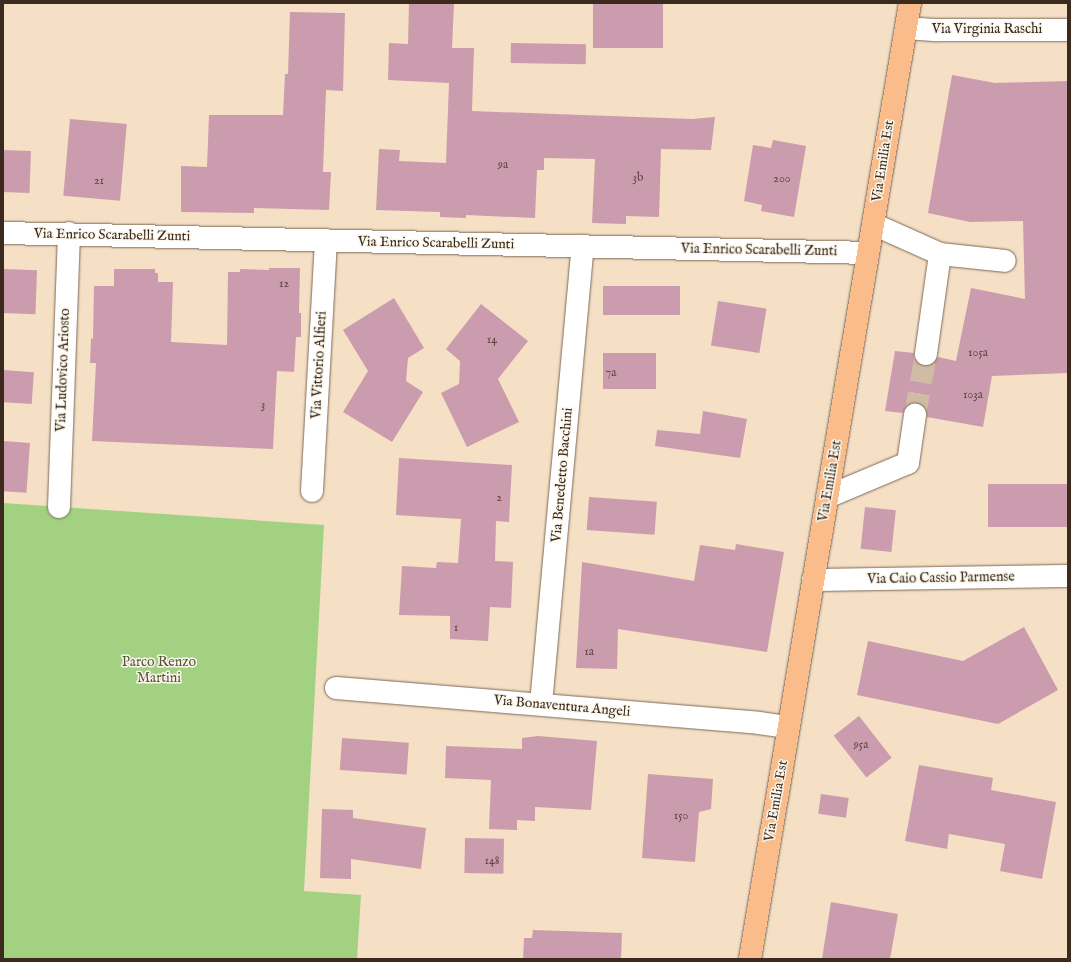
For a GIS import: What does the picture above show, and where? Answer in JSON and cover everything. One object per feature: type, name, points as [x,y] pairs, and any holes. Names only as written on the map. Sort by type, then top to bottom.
[{"type":"main road","name":"Via Emilia Est","points":[[750,959],[910,3]]},
{"type":"street","name":"Via Virginia Raschi","points":[[906,28],[937,30],[1068,30]]},
{"type":"street","points":[[873,224],[940,254],[1005,261]]},
{"type":"street","name":"Via Enrico Scarabelli Zunti","points":[[3,232],[868,252]]},
{"type":"street","name":"Via Ludovico Ariosto","points":[[59,507],[69,233]]},
{"type":"street","name":"Via Vittorio Alfieri","points":[[312,491],[326,240]]},
{"type":"street","name":"Via Benedetto Bacchini","points":[[541,704],[583,246]]},
{"type":"street","points":[[926,354],[940,254]]},
{"type":"street","points":[[827,497],[908,463],[915,415]]},
{"type":"street","name":"Via Caio Cassio Parmense","points":[[813,580],[1068,576]]},
{"type":"street","name":"Via Bonaventura Angeli","points":[[336,688],[541,704],[759,723],[788,727]]},
{"type":"green space","name":"Parco Renzo Martini","points":[[3,503],[324,525],[304,891],[361,895],[357,959],[3,959]]},
{"type":"building","points":[[409,3],[454,3],[452,48],[474,48],[472,111],[692,119],[715,117],[711,150],[661,149],[659,217],[626,216],[626,224],[592,223],[595,159],[544,158],[544,170],[537,170],[535,218],[466,215],[466,218],[440,217],[440,212],[376,210],[379,149],[400,150],[399,161],[446,163],[449,83],[388,80],[389,43],[408,44]]},
{"type":"building","points":[[593,3],[663,3],[663,48],[593,48]]},
{"type":"building","points":[[290,12],[345,13],[343,91],[326,90],[323,172],[331,172],[329,210],[254,208],[254,213],[181,212],[181,166],[207,167],[209,115],[283,115],[285,74],[288,74]]},
{"type":"building","points":[[511,43],[586,44],[586,64],[511,63]]},
{"type":"building","points":[[952,75],[995,83],[1068,81],[1068,373],[992,376],[983,427],[927,417],[926,410],[923,405],[917,403],[910,404],[905,408],[903,413],[885,411],[895,351],[914,353],[914,358],[918,364],[924,366],[931,365],[938,357],[956,361],[971,288],[1025,299],[1023,221],[970,222],[928,213]]},
{"type":"building","points":[[70,119],[127,124],[120,201],[63,196]]},
{"type":"building","points":[[773,140],[806,146],[794,217],[761,211],[762,205],[744,201],[753,145],[771,148]]},
{"type":"building","points":[[3,150],[31,151],[30,193],[3,192]]},
{"type":"building","points":[[269,268],[300,268],[299,313],[301,313],[301,337],[296,337],[294,372],[277,371],[273,449],[92,441],[96,363],[90,363],[91,338],[93,339],[94,286],[114,286],[114,269],[155,269],[155,273],[158,273],[158,282],[173,282],[171,342],[227,345],[228,272],[240,272],[240,269],[269,270]]},
{"type":"building","points":[[3,269],[37,270],[35,314],[3,313]]},
{"type":"building","points":[[603,286],[680,286],[680,315],[603,315]]},
{"type":"building","points":[[394,298],[424,348],[408,358],[406,381],[423,392],[392,442],[343,412],[368,371],[343,330]]},
{"type":"building","points":[[718,301],[766,309],[759,353],[711,345]]},
{"type":"building","points":[[481,304],[528,341],[498,379],[519,422],[467,447],[441,393],[459,384],[460,361],[446,349]]},
{"type":"building","points":[[603,353],[656,353],[656,389],[603,389]]},
{"type":"building","points":[[3,370],[34,372],[32,404],[3,402]]},
{"type":"building","points":[[703,411],[747,419],[740,458],[655,446],[657,430],[700,434]]},
{"type":"building","points":[[3,441],[30,443],[26,493],[3,491]]},
{"type":"building","points":[[399,458],[512,465],[509,522],[496,521],[495,561],[513,562],[511,608],[490,607],[488,641],[450,639],[450,616],[399,615],[402,566],[436,568],[437,562],[458,563],[461,519],[396,515]]},
{"type":"building","points":[[988,484],[1068,484],[1068,527],[988,527]]},
{"type":"building","points":[[589,497],[657,502],[655,535],[587,530]]},
{"type":"building","points":[[865,507],[896,510],[891,552],[861,549]]},
{"type":"building","points":[[736,544],[784,552],[767,652],[618,629],[617,669],[576,668],[582,562],[694,581],[700,545],[735,550]]},
{"type":"building","points":[[1024,627],[1058,690],[998,724],[857,695],[868,641],[963,661]]},
{"type":"building","points":[[859,716],[892,758],[866,777],[834,736]]},
{"type":"building","points":[[538,736],[597,741],[591,810],[535,807],[535,821],[517,820],[517,830],[489,829],[491,780],[445,778],[446,746],[522,749],[522,738]]},
{"type":"building","points":[[342,738],[409,743],[407,775],[340,770]]},
{"type":"building","points":[[919,765],[993,778],[991,790],[1056,802],[1042,879],[1000,871],[1005,844],[949,834],[947,849],[905,841]]},
{"type":"building","points":[[648,774],[713,779],[711,809],[699,812],[695,862],[642,858]]},
{"type":"building","points":[[821,794],[849,798],[846,818],[818,814]]},
{"type":"building","points":[[322,809],[353,810],[353,818],[426,828],[421,869],[351,859],[351,879],[320,878]]},
{"type":"building","points":[[465,838],[504,839],[503,874],[464,873]]},
{"type":"building","points":[[831,902],[898,914],[890,959],[822,959]]},
{"type":"building","points":[[533,930],[622,933],[621,959],[523,959],[524,938],[532,938]]},
{"type":"tunnel","points":[[915,415],[926,354]]}]
